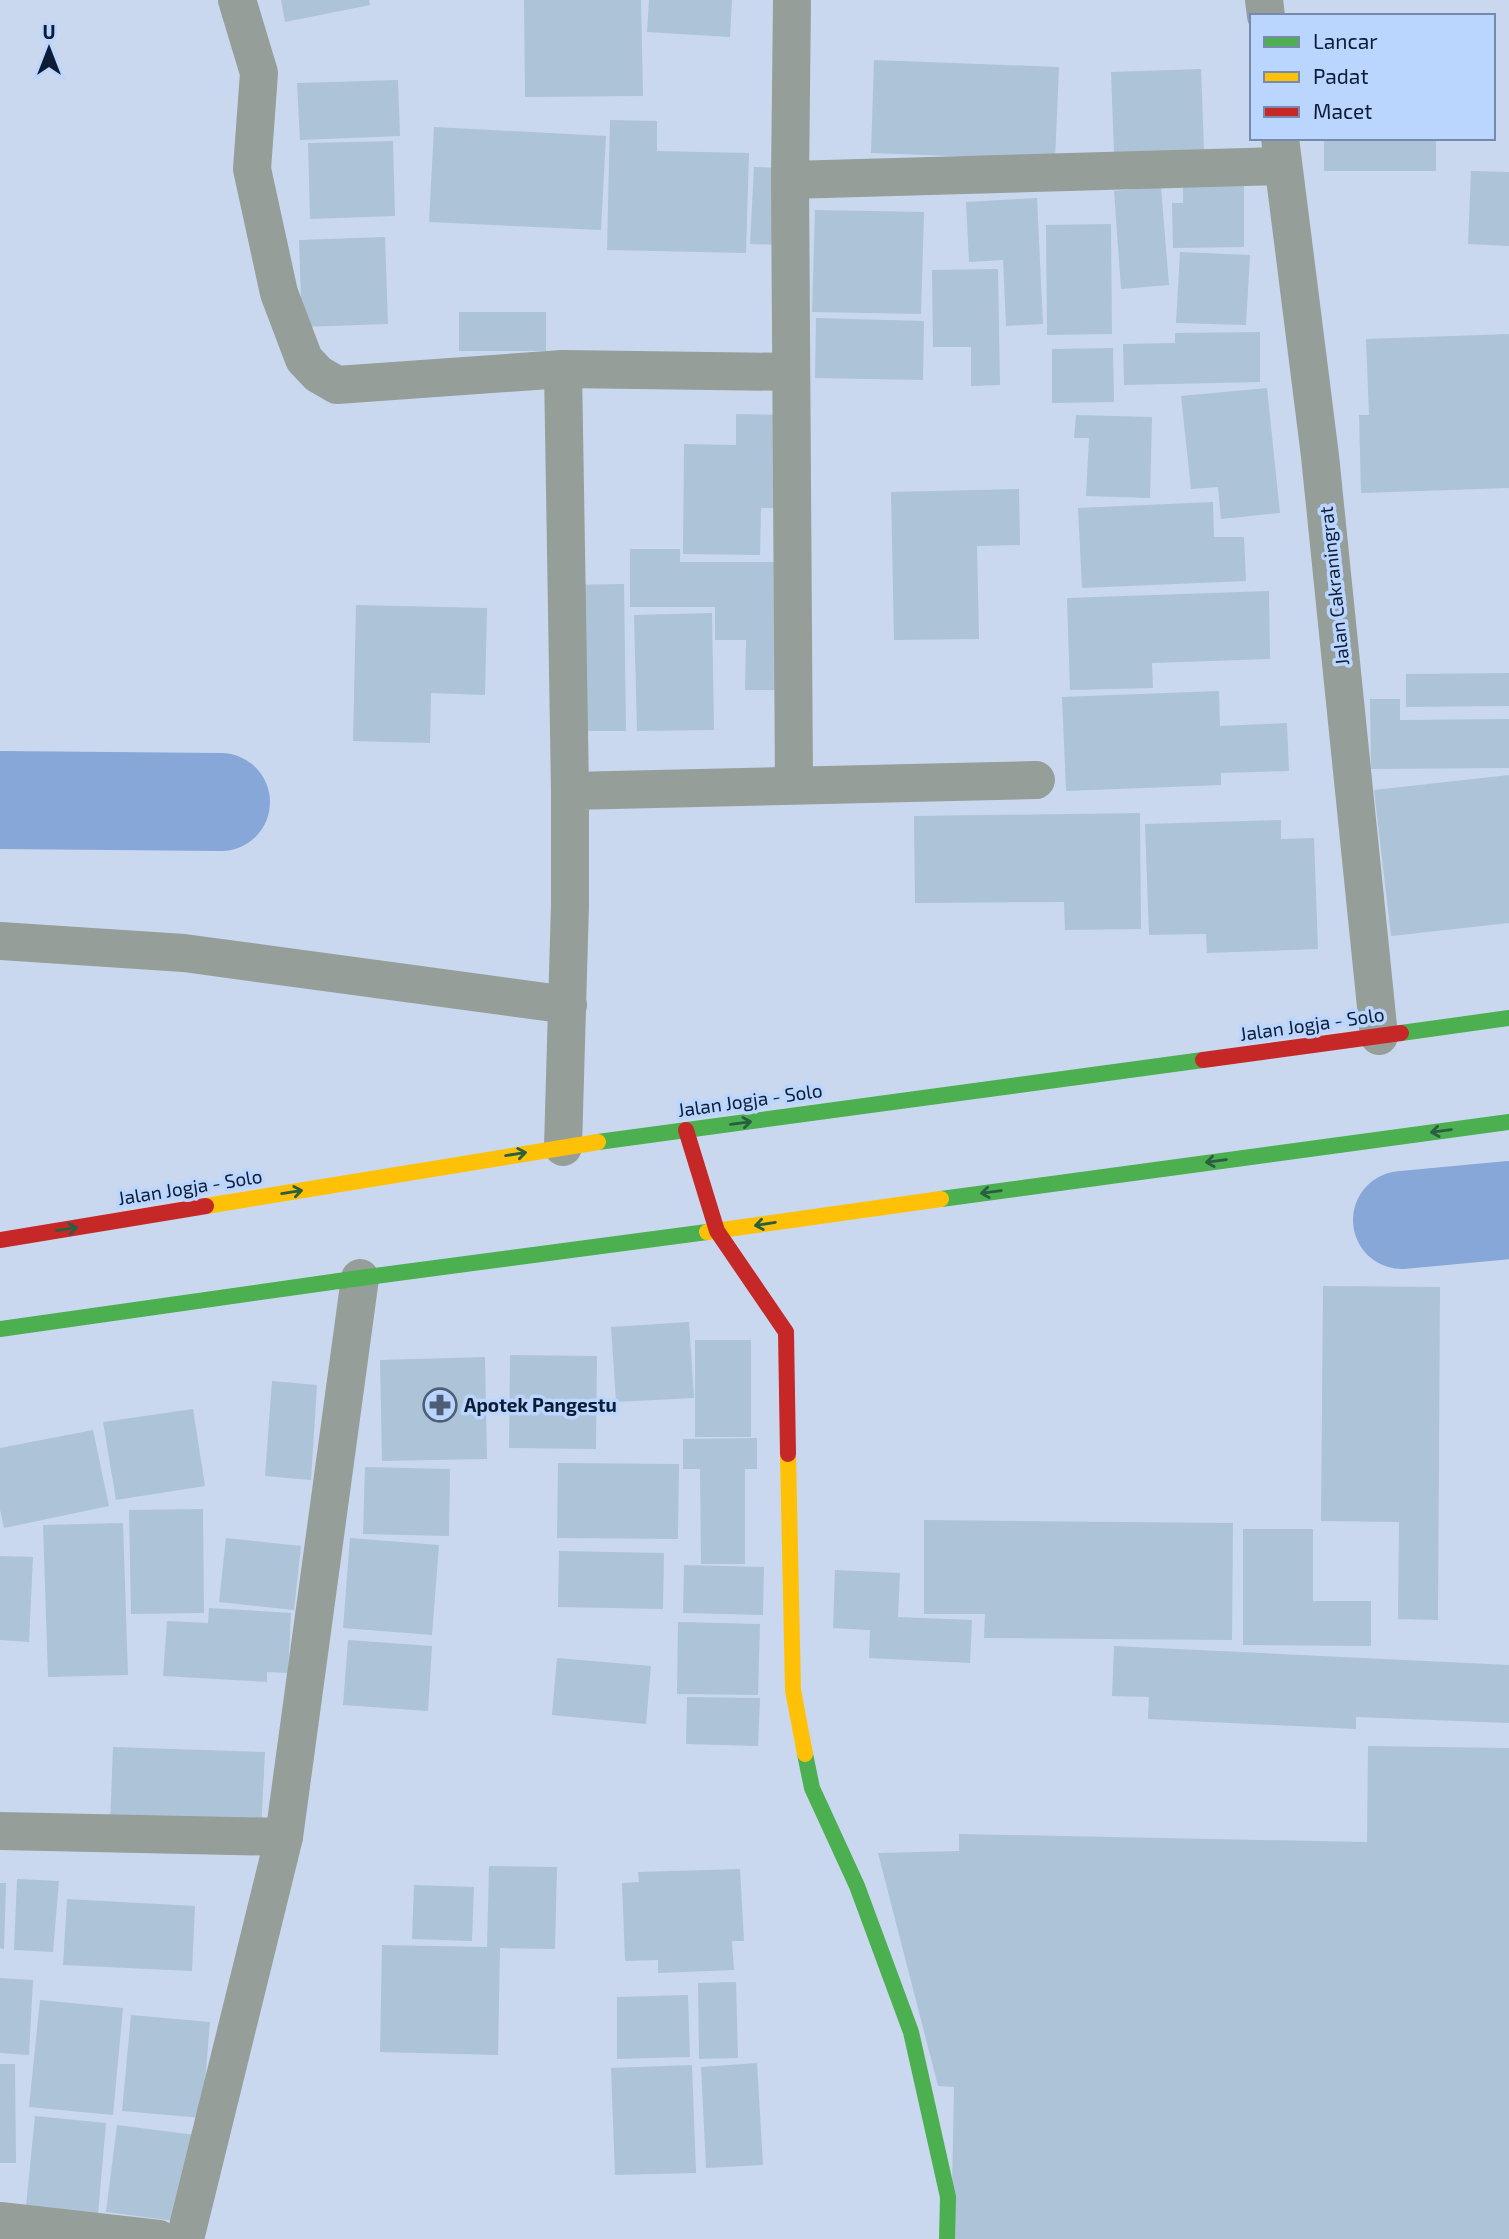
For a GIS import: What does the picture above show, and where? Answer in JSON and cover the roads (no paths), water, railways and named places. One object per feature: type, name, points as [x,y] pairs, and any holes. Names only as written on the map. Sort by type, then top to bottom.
[{"type":"main road","name":"Jalan Jogja - Solo","points":[[0,1240],[563,1147],[1509,1018]]},
{"type":"main road","points":[[0,1329],[1509,1122]]},
{"type":"main road","points":[[687,1130],[717,1231],[786,1332],[793,1690],[812,1788],[857,1886],[911,2032],[948,2197],[947,2239]]},
{"type":"street","points":[[237,0],[259,73],[252,169],[279,293],[304,359],[318,374],[337,385],[563,369],[791,372]]},
{"type":"street","points":[[792,0],[790,180],[794,785]]},
{"type":"street","points":[[790,180],[1282,152]]},
{"type":"street","name":"Jalan Cakraningrat","points":[[1282,152],[1320,456],[1380,1035]]},
{"type":"street","points":[[563,369],[571,857],[563,1147]]},
{"type":"street","points":[[570,792],[1036,780]]},
{"type":"street","points":[[0,941],[184,953],[568,1004]]},
{"type":"street","points":[[185,2239],[284,1837],[360,1278]]},
{"type":"street","points":[[0,1831],[284,1837]]},
{"type":"street","points":[[0,2221],[159,2239]]},
{"type":"waterway","points":[[0,800],[221,802]]},
{"type":"waterway","points":[[1402,1220],[1509,1210]]},
{"type":"place","name":"Apotek Pangestu","points":[[440,1405]]}]
